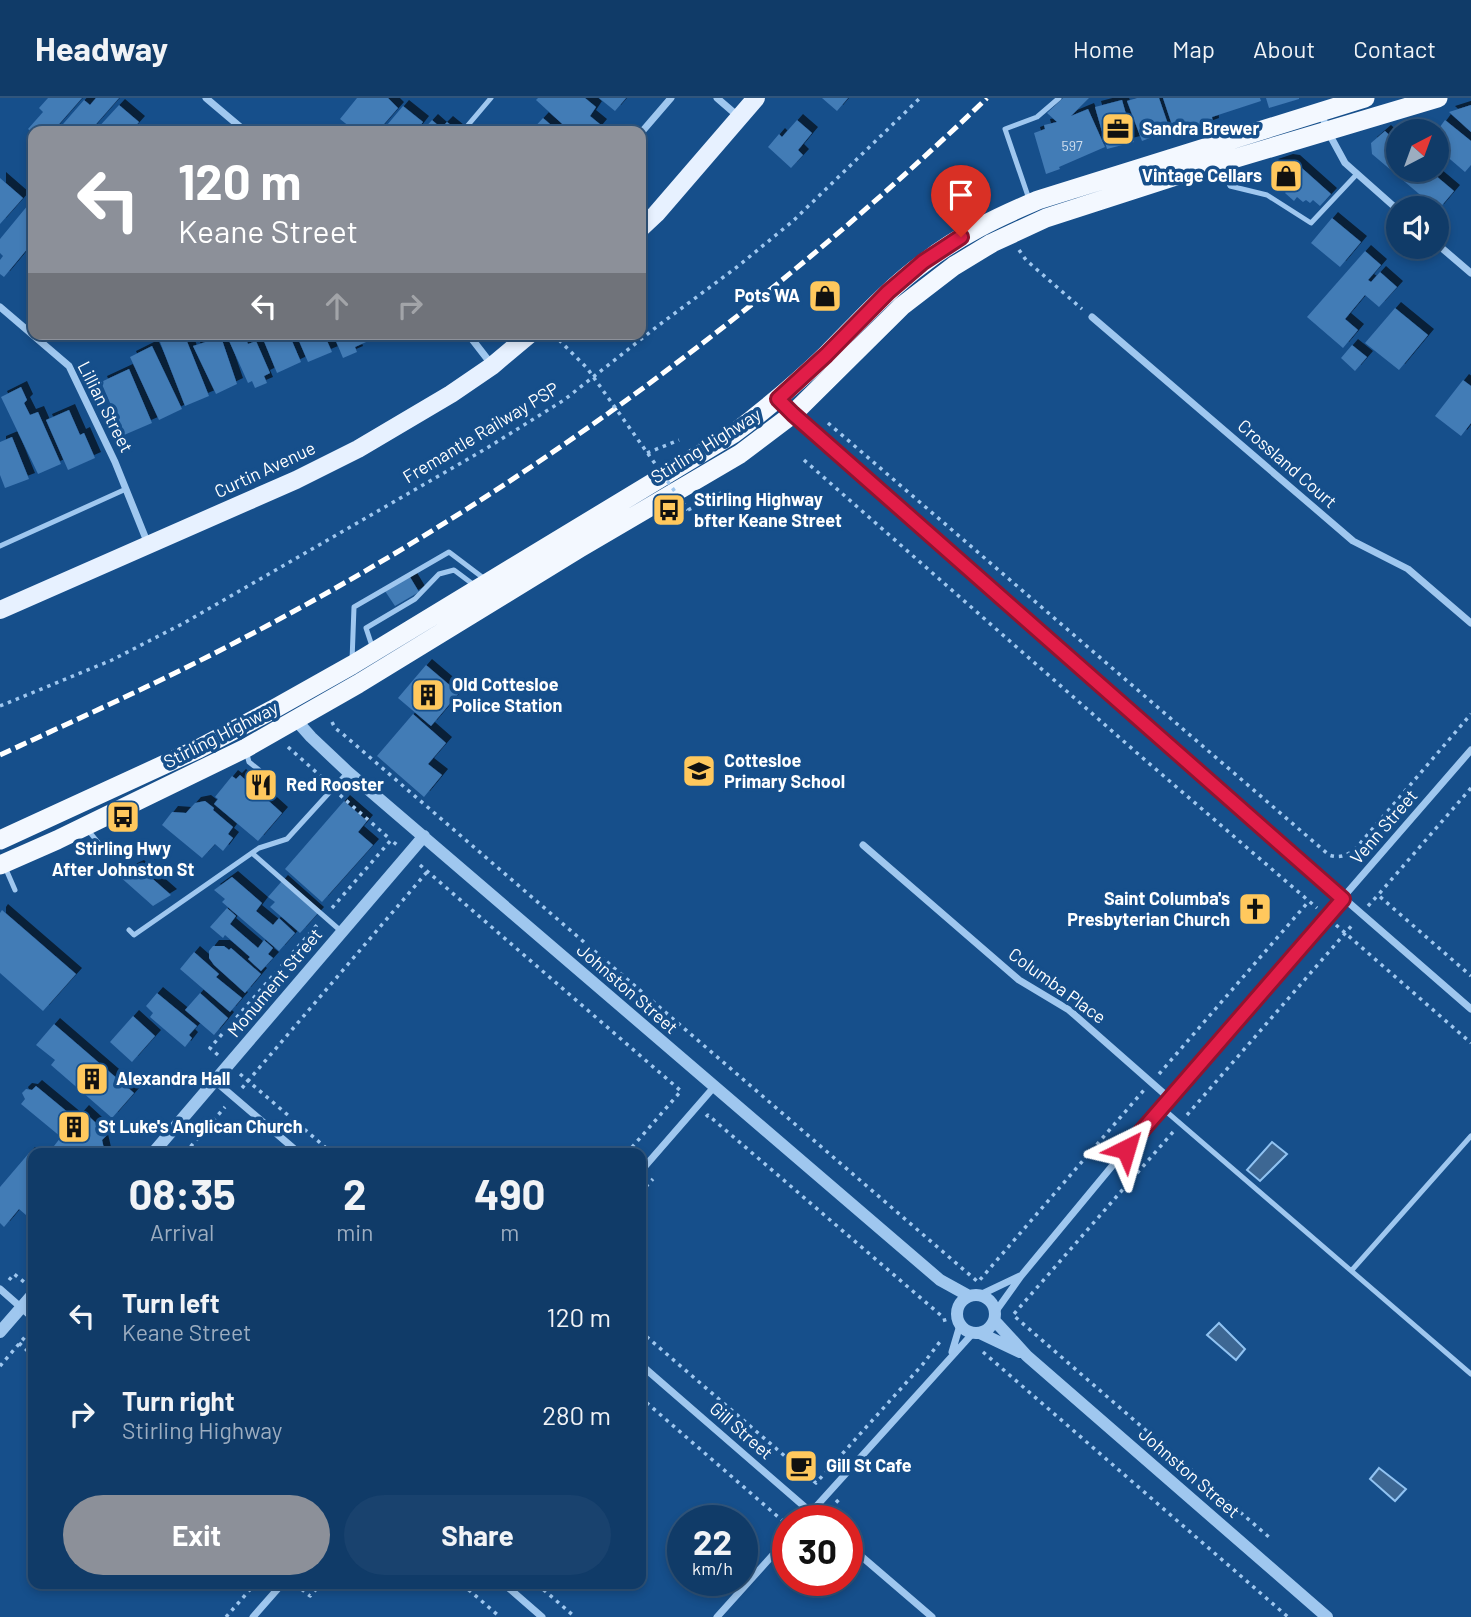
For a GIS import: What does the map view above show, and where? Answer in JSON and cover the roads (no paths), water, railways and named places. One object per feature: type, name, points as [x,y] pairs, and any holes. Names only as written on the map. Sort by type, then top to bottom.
[{"type":"highway","name":"Stirling Highway","points":[[0,840],[355,674],[374,651],[740,454],[793,414],[902,306],[954,266],[992,243],[1046,218],[1222,162],[1324,121],[1365,98]]},
{"type":"highway","name":"Stirling Highway","points":[[2,864],[246,748],[295,719],[355,674],[733,434],[778,399],[888,292],[923,262],[984,224],[1030,203],[1324,121],[1438,98]]},
{"type":"main road","points":[[646,223],[756,98]]},
{"type":"main road","name":"Curtin Avenue","points":[[0,610],[296,480],[358,449],[434,405],[492,366],[523,340]]},
{"type":"street","points":[[206,98],[238,126]]},
{"type":"street","points":[[646,127],[671,98]]},
{"type":"street","points":[[717,98],[739,118]]},
{"type":"street","points":[[1324,121],[1341,158],[1386,199]]},
{"type":"street","points":[[1449,255],[1471,274]]},
{"type":"street","name":"Lillian Street","points":[[0,307],[28,331]]},
{"type":"street","name":"Crossland Court","points":[[1092,317],[1353,541],[1408,569],[1471,622]]},
{"type":"street","name":"Lillian Street","points":[[39,340],[69,366],[126,489],[149,546]]},
{"type":"street","points":[[472,340],[492,366]]},
{"type":"street","points":[[778,399],[1471,1009]]},
{"type":"street","name":"Johnston Street","points":[[295,719],[348,772],[940,1280],[958,1307]]},
{"type":"street","name":"Venn Street","points":[[995,1316],[1021,1276],[1161,1107],[1471,750]]},
{"type":"street","name":"Monument Street","points":[[157,1148],[424,836]]},
{"type":"street","name":"Columba Place","points":[[863,845],[1019,981],[1069,1010],[1169,1098]]},
{"type":"street","points":[[215,1081],[293,1148]]},
{"type":"street","points":[[646,1165],[715,1087]]},
{"type":"street","name":"Venn Street","points":[[975,1295],[1021,1276]]},
{"type":"street","name":"Johnston Street","points":[[940,1280],[975,1295]]},
{"type":"street","points":[[0,1289],[28,1313]]},
{"type":"street","points":[[816,1505],[951,1356],[977,1333],[989,1328],[995,1316],[990,1301],[975,1295],[960,1302],[956,1310],[957,1320],[962,1328],[977,1333]]},
{"type":"street","points":[[0,1332],[28,1300]]},
{"type":"street","name":"Johnston Street","points":[[995,1316],[1027,1356],[1327,1617]]},
{"type":"street","points":[[951,1356],[960,1325]]},
{"type":"street","name":"Johnston Street","points":[[977,1333],[1027,1356]]},
{"type":"street","name":"Gill Street","points":[[646,1369],[802,1505]]},
{"type":"street","points":[[717,1617],[772,1556]]},
{"type":"street","points":[[863,1558],[932,1617]]},
{"type":"street","points":[[253,1617],[278,1589]]},
{"type":"street","points":[[510,1589],[542,1617]]},
{"type":"lane","points":[[480,98],[486,104]]},
{"type":"lane","points":[[467,126],[491,98]]},
{"type":"lane","points":[[1030,203],[1005,129],[1037,117],[1059,98]]},
{"type":"lane","points":[[1222,162],[1230,186],[1267,195],[1311,223],[1357,174]]},
{"type":"lane","points":[[0,547],[126,489]]},
{"type":"lane","points":[[355,674],[354,607],[449,551],[486,591]]},
{"type":"lane","points":[[374,651],[366,628],[415,599],[439,575],[454,570],[486,591]]},
{"type":"lane","points":[[246,748],[249,762],[259,770]]},
{"type":"lane","points":[[129,930],[134,935],[259,848],[287,839],[348,772]]},
{"type":"lane","points":[[85,826],[106,852]]},
{"type":"lane","points":[[252,853],[342,932]]},
{"type":"lane","points":[[2,864],[15,890]]},
{"type":"lane","points":[[1161,1107],[1471,1374]]},
{"type":"lane","points":[[1352,1270],[1471,1136]]},
{"type":"water","points":[[1272,1142],[1287,1154],[1260,1181],[1247,1170]]},
{"type":"water","points":[[1219,1323],[1245,1349],[1236,1360],[1207,1335]]},
{"type":"water","points":[[1379,1468],[1406,1489],[1395,1501],[1370,1479]]},
{"type":"railway","points":[[0,755],[150,685],[340,586],[537,463],[725,326],[815,253],[987,98]]},
{"type":"place","name":"Sandra Brewer","points":[[1118,129]]},
{"type":"place","name":"Vintage Cellars","points":[[1286,176]]},
{"type":"place","name":"Pots WA","points":[[825,296]]},
{"type":"place","name":"Stirling Highway bfter Keane Street","points":[[669,510]]},
{"type":"place","name":"Old Cottesloe Police Station","points":[[428,695]]},
{"type":"place","name":"Cottesloe Primary School","points":[[699,771]]},
{"type":"place","name":"Red Rooster","points":[[261,785]]},
{"type":"place","name":"Stirling Hwy After Johnston St","points":[[123,817]]},
{"type":"place","name":"Saint Columba's Presbyterian Church","points":[[1255,909]]},
{"type":"place","name":"Alexandra Hall","points":[[92,1079]]},
{"type":"place","name":"St Luke's Anglican Church","points":[[74,1127]]},
{"type":"place","name":"Gill St Cafe","points":[[801,1466]]}]
